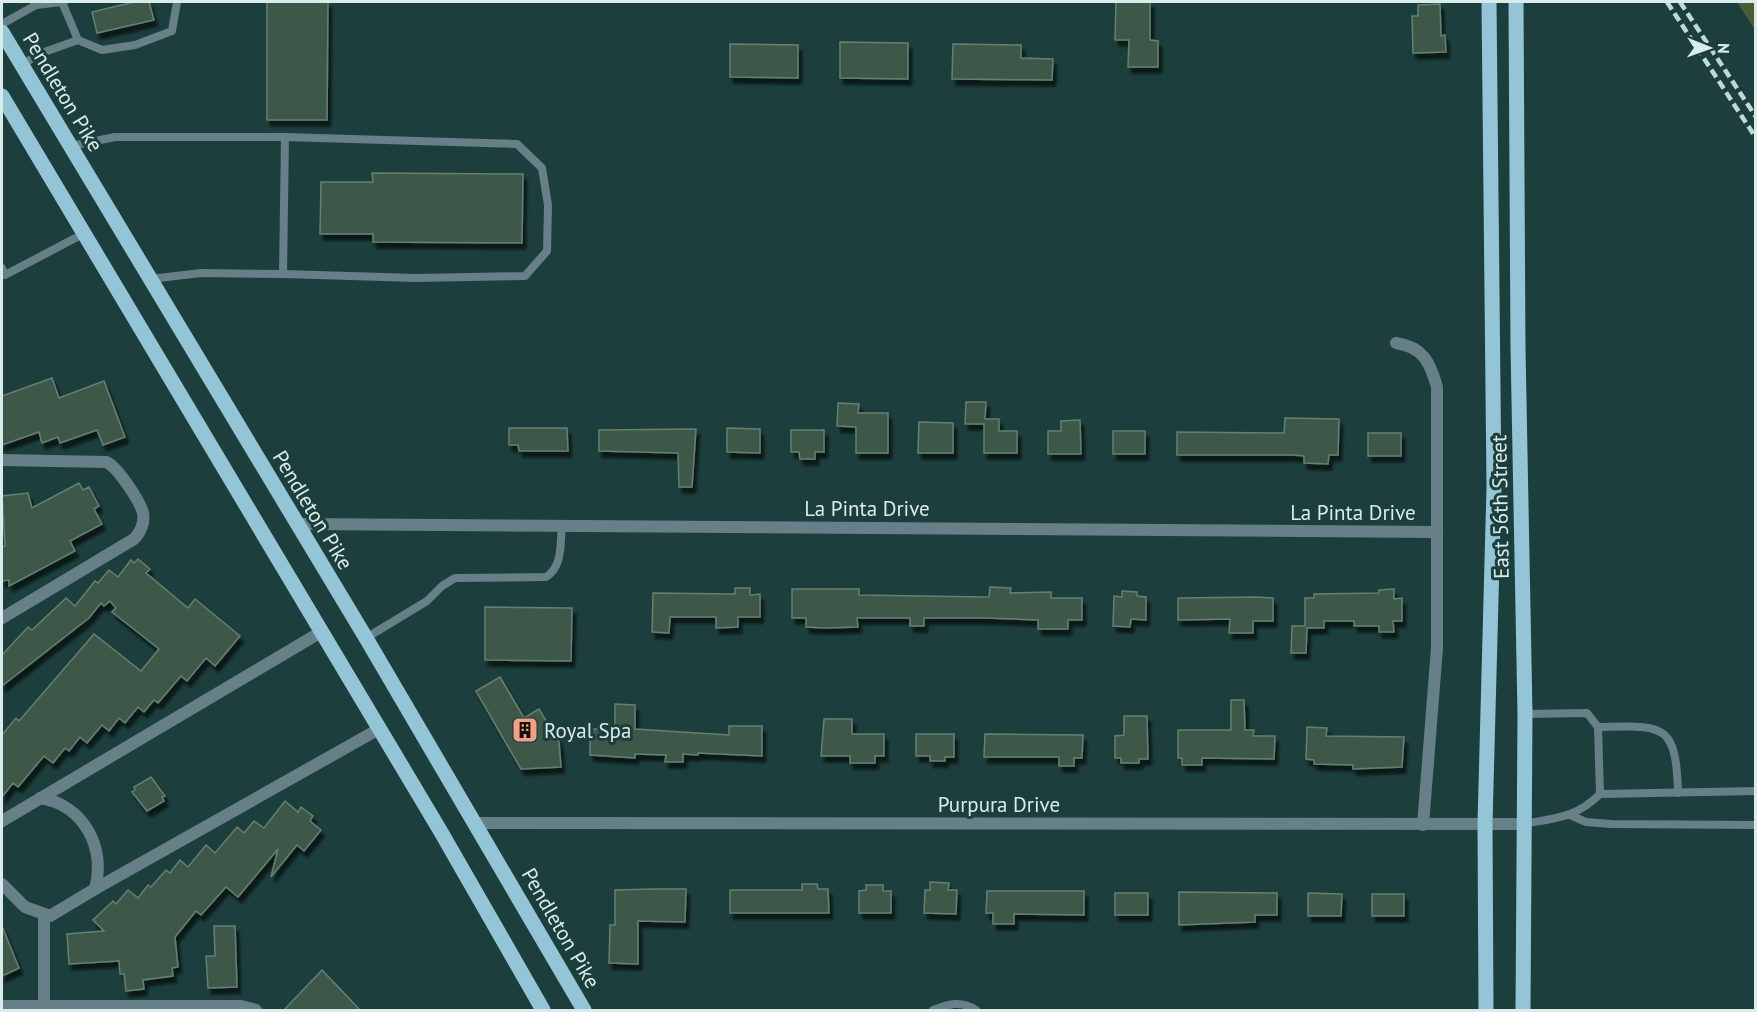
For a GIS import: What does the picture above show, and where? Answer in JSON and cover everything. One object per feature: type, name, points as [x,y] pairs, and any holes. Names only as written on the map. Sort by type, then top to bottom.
[{"type":"main road","name":"East 56th Street","points":[[1486,1011],[1485,824],[1494,487],[1489,2]]},
{"type":"main road","name":"East 56th Street","points":[[1516,2],[1518,338],[1525,714],[1523,1011]]},
{"type":"main road","name":"Pendleton Pike","points":[[2,32],[366,638],[584,1011]]},
{"type":"main road","points":[[2,96],[379,729],[543,1011]]},
{"type":"street","points":[[1396,343],[1409,345],[1425,356],[1437,387],[1436,682],[1423,825]]},
{"type":"street","points":[[2,460],[106,462],[117,468],[143,513],[141,531],[134,539],[2,618]]},
{"type":"street","name":"La Pinta Drive","points":[[296,524],[1436,532]]},
{"type":"street","points":[[2,821],[321,633]]},
{"type":"street","points":[[2,884],[21,904],[50,916],[379,729]]},
{"type":"street","points":[[40,798],[68,808],[82,820],[99,860],[95,889]]},
{"type":"street","name":"Purpura Drive","points":[[475,823],[1523,824]]},
{"type":"street","points":[[44,915],[44,1008]]},
{"type":"street","points":[[2,1006],[44,1008],[241,1006],[256,1011]]},
{"type":"lane","points":[[2,24],[36,5],[63,2],[78,40]]},
{"type":"lane","points":[[22,66],[36,55],[78,40],[102,50],[135,45],[172,31],[177,2]]},
{"type":"lane","points":[[71,146],[115,137],[285,137],[517,144],[542,168],[548,206],[547,251],[525,276],[416,278],[201,273],[150,279]]},
{"type":"lane","points":[[283,274],[285,137]]},
{"type":"lane","points":[[3,273],[83,234]]},
{"type":"lane","points":[[366,638],[427,601],[442,586],[455,578],[546,577],[558,564],[562,526]]},
{"type":"lane","points":[[1525,714],[1587,713],[1598,727],[1600,794]]},
{"type":"lane","points":[[1598,727],[1648,726],[1669,738],[1676,750],[1678,793]]},
{"type":"lane","points":[[1523,824],[1570,815],[1585,809],[1600,794],[1755,791]]},
{"type":"lane","points":[[1570,815],[1587,822],[1611,824],[1755,825]]},
{"type":"lane","points":[[933,1011],[951,1003],[967,1004],[976,1011]]},
{"type":"green space","points":[[1737,2],[1755,2],[1755,30]]},
{"type":"building","points":[[134,2],[149,2],[154,20],[97,33],[92,12]]},
{"type":"building","points":[[267,2],[328,2],[327,120],[267,120]]},
{"type":"building","points":[[1116,2],[1150,2],[1150,40],[1158,41],[1158,67],[1128,67],[1129,40],[1115,40]]},
{"type":"building","points":[[1440,4],[1441,36],[1445,35],[1446,52],[1413,53],[1412,16],[1418,16],[1418,5]]},
{"type":"building","points":[[840,42],[908,43],[908,79],[840,78]]},
{"type":"building","points":[[730,44],[798,45],[798,78],[730,77]]},
{"type":"building","points":[[953,44],[1021,45],[1021,58],[1053,59],[1052,80],[952,79]]},
{"type":"building","points":[[372,173],[523,174],[522,243],[373,242],[373,234],[320,234],[321,182],[373,182]]},
{"type":"building","points":[[52,378],[59,398],[104,381],[125,437],[103,445],[97,430],[60,443],[58,437],[42,443],[39,432],[2,445],[2,396]]},
{"type":"building","points":[[966,402],[986,402],[985,419],[999,419],[999,431],[1017,431],[1017,453],[984,453],[984,424],[965,424]]},
{"type":"building","points":[[838,403],[859,404],[858,413],[888,413],[888,453],[856,453],[856,427],[837,426]]},
{"type":"building","points":[[1285,418],[1339,419],[1338,455],[1329,455],[1328,464],[1304,463],[1304,456],[1293,455],[1177,455],[1177,432],[1284,433]]},
{"type":"building","points":[[1080,420],[1081,454],[1048,454],[1048,431],[1061,431],[1061,421]]},
{"type":"building","points":[[919,422],[953,423],[953,453],[918,453]]},
{"type":"building","points":[[509,428],[567,428],[568,451],[519,451],[518,445],[509,445]]},
{"type":"building","points":[[727,428],[760,429],[760,453],[727,452]]},
{"type":"building","points":[[696,429],[692,487],[679,487],[678,453],[599,451],[599,430]]},
{"type":"building","points":[[791,430],[824,430],[824,452],[815,452],[815,459],[800,459],[799,452],[791,452]]},
{"type":"building","points":[[1113,431],[1145,431],[1145,454],[1113,454]]},
{"type":"building","points":[[1368,433],[1401,433],[1401,456],[1368,456]]},
{"type":"building","points":[[79,483],[83,490],[89,487],[99,506],[94,509],[102,524],[70,541],[75,551],[9,586],[9,580],[2,581],[2,547],[5,546],[2,496],[28,493],[32,508]]},
{"type":"building","points":[[138,559],[150,569],[146,573],[188,608],[195,599],[240,636],[215,666],[206,658],[187,681],[181,676],[158,703],[154,700],[144,712],[138,707],[125,723],[119,718],[109,731],[102,725],[87,743],[80,737],[69,751],[65,748],[53,763],[44,756],[18,787],[13,783],[2,797],[2,735],[16,718],[19,721],[94,634],[141,671],[159,649],[112,612],[116,608],[110,601],[104,606],[101,603],[89,618],[2,686],[2,655],[28,627],[32,630],[66,598],[75,606],[95,581],[98,583],[109,570],[118,577],[131,560],[134,563]]},
{"type":"building","points":[[990,587],[1011,588],[1010,593],[1051,592],[1051,598],[1082,598],[1082,620],[1068,620],[1068,629],[1038,629],[1038,620],[924,618],[924,626],[910,626],[910,618],[857,618],[858,627],[825,628],[806,627],[806,618],[792,618],[792,589],[859,589],[859,595],[989,597]]},
{"type":"building","points":[[735,588],[750,588],[750,595],[760,594],[760,617],[738,617],[738,627],[716,628],[716,617],[670,617],[669,633],[652,632],[653,593],[735,594]]},
{"type":"building","points":[[1394,589],[1394,599],[1402,598],[1402,621],[1393,621],[1394,632],[1379,632],[1379,626],[1354,626],[1354,621],[1324,621],[1324,628],[1307,628],[1306,653],[1291,653],[1292,626],[1305,626],[1305,598],[1314,598],[1314,594],[1379,593],[1379,590]]},
{"type":"building","points":[[1122,591],[1137,592],[1137,596],[1146,597],[1146,620],[1131,619],[1130,627],[1113,626],[1114,596],[1122,597]]},
{"type":"building","points":[[1178,598],[1273,598],[1273,621],[1253,621],[1253,633],[1229,633],[1230,619],[1178,620]]},
{"type":"building","points":[[485,607],[572,608],[571,661],[485,660]]},
{"type":"building","name":"Royal Spa","points":[[500,677],[524,718],[539,709],[559,742],[561,767],[521,769],[476,691]]},
{"type":"building","points":[[1231,700],[1244,700],[1245,730],[1254,730],[1253,736],[1275,736],[1274,759],[1202,758],[1202,765],[1182,765],[1182,758],[1178,758],[1178,730],[1231,730]]},
{"type":"building","points":[[615,704],[635,705],[635,729],[729,735],[729,726],[762,726],[762,756],[698,753],[698,755],[683,754],[683,762],[665,762],[666,755],[635,754],[635,758],[590,755],[590,729],[615,729]]},
{"type":"building","points":[[1124,716],[1147,716],[1148,759],[1139,759],[1139,763],[1121,763],[1121,758],[1115,758],[1115,736],[1124,735]]},
{"type":"building","points":[[824,719],[852,719],[852,734],[884,734],[884,756],[875,756],[875,763],[850,763],[850,756],[821,756]]},
{"type":"building","points":[[1307,727],[1327,728],[1326,736],[1404,737],[1402,767],[1353,769],[1353,765],[1314,764],[1314,760],[1306,759]]},
{"type":"building","points":[[916,734],[954,734],[954,757],[945,757],[945,761],[930,761],[930,756],[916,756]]},
{"type":"building","points":[[985,734],[1083,735],[1082,758],[1074,758],[1074,766],[1059,766],[1059,757],[984,757]]},
{"type":"building","points":[[151,777],[165,796],[162,797],[164,801],[147,811],[132,792],[135,790],[134,787]]},
{"type":"building","points":[[285,801],[298,812],[301,807],[313,816],[310,821],[321,830],[304,851],[297,845],[271,877],[278,849],[238,897],[226,887],[201,915],[196,911],[175,937],[178,967],[172,968],[173,976],[143,980],[144,989],[126,991],[124,974],[120,974],[119,961],[69,964],[67,934],[104,931],[93,920],[113,901],[116,904],[128,890],[138,898],[148,885],[151,887],[166,870],[170,873],[180,860],[188,867],[206,845],[215,853],[237,827],[244,833],[254,821],[264,828]]},
{"type":"building","points":[[930,882],[949,883],[948,890],[957,890],[956,914],[924,913],[925,890],[930,890]]},
{"type":"building","points":[[802,884],[817,884],[818,889],[828,889],[829,913],[730,913],[730,890],[802,890]]},
{"type":"building","points":[[866,885],[883,885],[883,891],[891,891],[891,913],[859,913],[859,891],[866,890]]},
{"type":"building","points":[[686,889],[685,922],[638,921],[638,964],[609,963],[610,925],[615,925],[615,890]]},
{"type":"building","points":[[987,891],[1084,891],[1084,915],[1014,914],[1014,924],[993,924],[993,913],[986,913]]},
{"type":"building","points":[[1179,892],[1277,893],[1277,915],[1255,915],[1255,922],[1179,925]]},
{"type":"building","points":[[1115,893],[1148,893],[1148,915],[1115,915]]},
{"type":"building","points":[[1308,893],[1342,894],[1341,916],[1308,916]]},
{"type":"building","points":[[1372,894],[1404,894],[1404,916],[1372,916]]},
{"type":"building","points":[[2,926],[19,968],[2,976]]},
{"type":"building","points":[[214,926],[235,926],[237,987],[208,988],[206,956],[215,956]]},
{"type":"building","points":[[322,970],[361,1011],[283,1011]]},
{"type":"railway","points":[[1667,2],[1756,138]]},
{"type":"railway","points":[[1680,2],[1756,117]]},
{"type":"place","name":"Royal Spa","points":[[525,730]]}]
